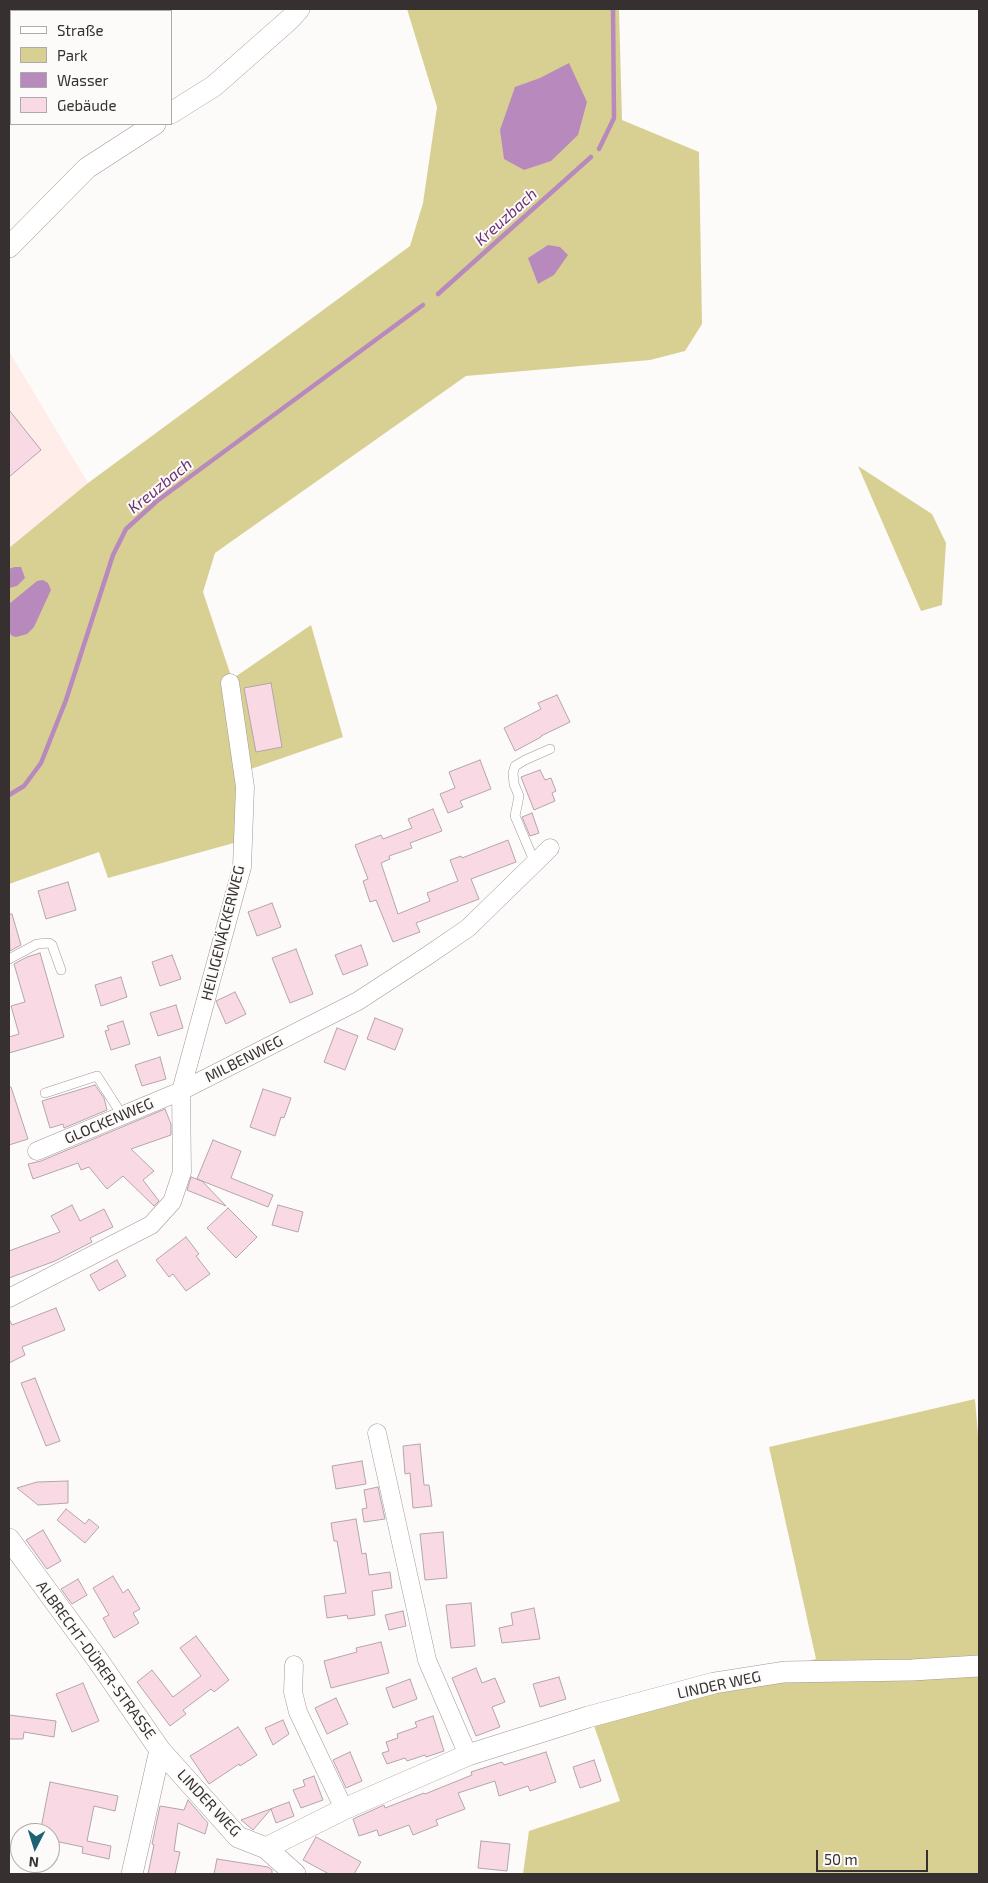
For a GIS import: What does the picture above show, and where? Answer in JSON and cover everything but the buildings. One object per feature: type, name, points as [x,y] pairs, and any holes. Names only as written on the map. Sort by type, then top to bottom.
[{"type":"street","points":[[172,113],[214,86],[299,9]]},
{"type":"street","points":[[9,247],[87,168],[153,125]]},
{"type":"street","name":"HEILIGENÄCKERWEG","points":[[181,1091],[242,867],[245,787],[230,683]]},
{"type":"street","name":"MILBENWEG","points":[[181,1091],[366,996],[468,928],[550,848]]},
{"type":"street","points":[[9,1298],[151,1225],[172,1202],[182,1172],[181,1091]]},
{"type":"street","name":"GLOCKENWEG","points":[[37,1151],[181,1091]]},
{"type":"street","points":[[377,1433],[427,1660],[468,1755]]},
{"type":"street","name":"ALBRECHT-DÜRER-STRASSE","points":[[9,1539],[97,1659],[160,1750],[143,1818],[132,1874]]},
{"type":"street","points":[[294,1665],[293,1692],[298,1712],[344,1809]]},
{"type":"street","name":"LINDER WEG","points":[[160,1750],[238,1837],[266,1848],[344,1809],[468,1755],[588,1717],[714,1683],[784,1672],[912,1670],[979,1666]]},
{"type":"street","points":[[266,1848],[280,1874]]},
{"type":"street","points":[[266,1848],[295,1874]]},
{"type":"lane","points":[[535,862],[515,816],[519,796],[514,784],[513,773],[515,766],[550,749]]},
{"type":"lane","points":[[9,959],[38,944],[48,943],[52,945],[61,970]]},
{"type":"lane","points":[[45,1093],[97,1076],[122,1115]]},
{"type":"shaded area","points":[[9,351],[88,483],[9,548]]},
{"type":"green space","points":[[407,9],[619,9],[622,120],[699,152],[702,324],[685,351],[650,360],[466,376],[215,553],[203,592],[232,679],[311,625],[343,737],[245,771],[248,839],[108,878],[99,852],[9,884],[9,548],[88,483],[410,246],[423,203],[437,107]]},
{"type":"green space","points":[[858,466],[932,514],[946,543],[942,605],[921,611]]},
{"type":"green space","points":[[975,1399],[979,1447],[979,1874],[523,1874],[529,1831],[620,1801],[590,1714],[816,1659],[769,1447]]},
{"type":"water","points":[[569,63],[587,102],[578,135],[551,161],[524,170],[504,159],[500,130],[515,87],[540,78]]},
{"type":"water","points":[[548,245],[560,247],[568,255],[554,275],[538,284],[528,258]]},
{"type":"water","points":[[21,567],[25,578],[17,586],[9,588],[9,569]]},
{"type":"water","points":[[43,580],[48,583],[51,590],[34,627],[27,634],[16,637],[12,636],[9,632],[9,604],[37,581]]},
{"type":"waterway","name":"Kreuzbach","points":[[599,149],[614,118],[613,9]]},
{"type":"waterway","name":"Kreuzbach","points":[[438,294],[591,157]]},
{"type":"waterway","name":"Kreuzbach","points":[[9,795],[24,786],[41,763],[66,700],[113,555],[126,529],[157,501],[423,305]]}]
